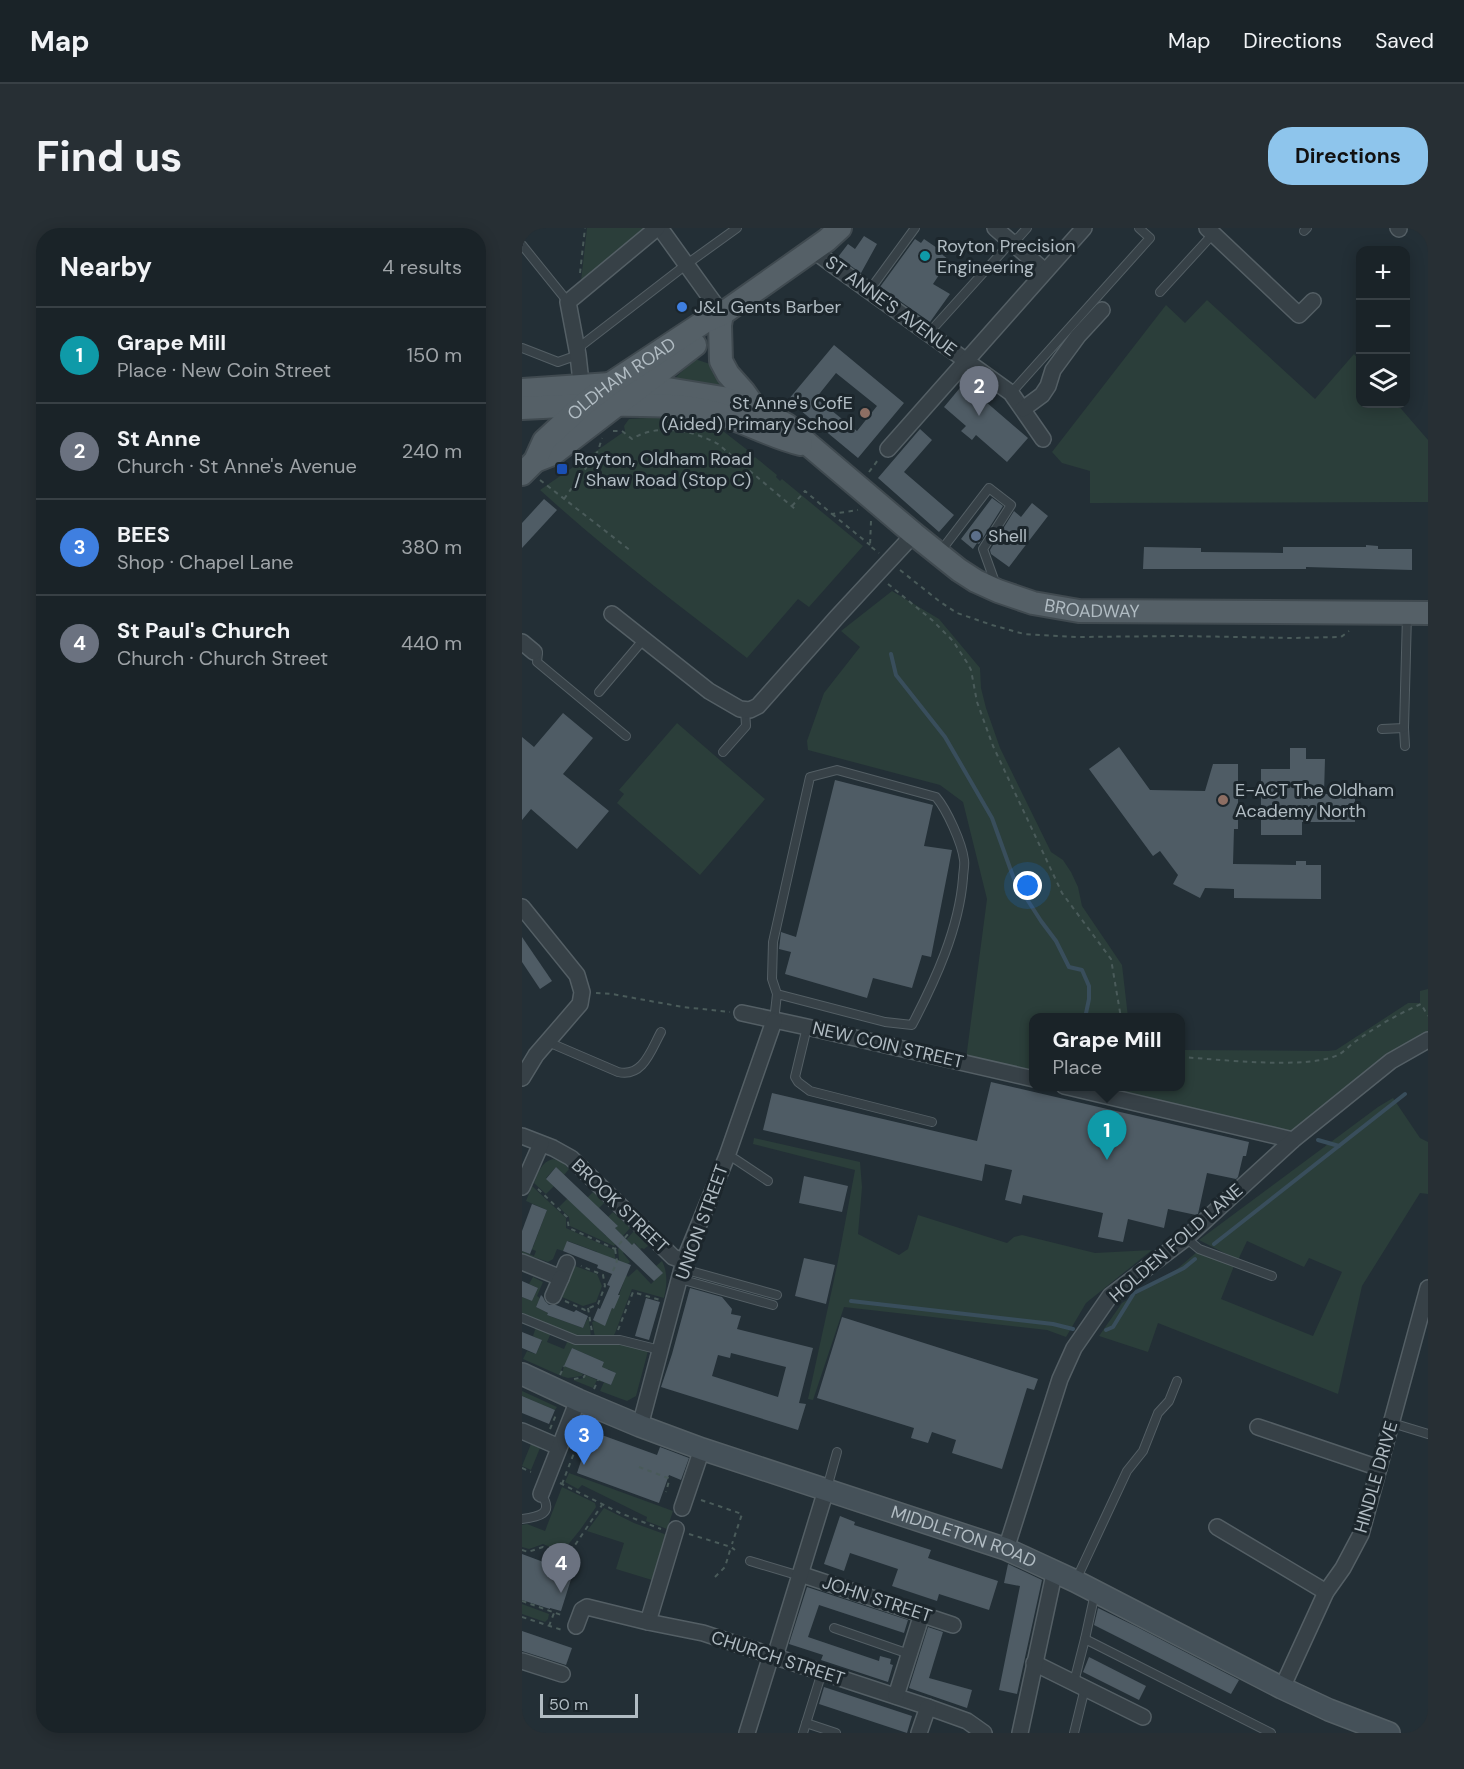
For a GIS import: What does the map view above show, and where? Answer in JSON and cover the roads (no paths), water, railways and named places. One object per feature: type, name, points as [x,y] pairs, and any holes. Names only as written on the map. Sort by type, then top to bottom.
[{"type":"main road","name":"OLDHAM ROAD","points":[[614,394],[643,385],[721,320],[826,238]]},
{"type":"main road","name":"OLDHAM ROAD","points":[[529,468],[553,454],[614,394],[704,322],[721,320]]},
{"type":"main road","points":[[721,320],[721,361],[728,374],[756,409]]},
{"type":"main road","name":"BROADWAY","points":[[643,385],[723,398],[756,409],[787,425],[959,570],[998,591],[1033,603],[1079,611],[1418,613]]},
{"type":"main road","points":[[522,390],[614,394]]},
{"type":"main road","points":[[522,408],[584,404],[614,394]]},
{"type":"main road","name":"BROADWAY","points":[[614,394],[713,412],[784,440],[809,445]]},
{"type":"main road","name":"OLDHAM ROAD","points":[[529,468],[544,441],[584,404]]},
{"type":"main road","name":"MIDDLETON ROAD","points":[[522,1374],[640,1426],[702,1449],[1006,1549],[1075,1581],[1282,1688],[1377,1731]]},
{"type":"street","points":[[580,373],[573,298],[658,228],[687,264],[721,320]]},
{"type":"street","points":[[995,228],[1045,272]]},
{"type":"street","points":[[888,449],[1084,228]]},
{"type":"street","points":[[1210,231],[1299,315],[1313,301]]},
{"type":"street","name":"ST ANNE'S AVENUE","points":[[826,238],[869,291],[1011,393],[1043,439]]},
{"type":"street","points":[[1023,409],[1042,395],[1053,370],[1078,336],[1102,310]]},
{"type":"street","points":[[612,614],[709,691],[741,709],[750,710],[758,706],[837,616],[914,534]]},
{"type":"street","points":[[522,906],[577,975],[582,992],[580,1004],[536,1055],[522,1078]]},
{"type":"street","name":"NEW COIN STREET","points":[[741,1013],[1029,1078]]},
{"type":"street","name":"UNION STREET","points":[[640,1426],[682,1270],[727,1156],[774,1021]]},
{"type":"street","name":"HOLDEN FOLD LANE","points":[[1006,1549],[1060,1379],[1074,1348],[1110,1296],[1186,1238],[1293,1140],[1391,1061],[1428,1040]]},
{"type":"street","points":[[1085,1091],[1293,1140]]},
{"type":"street","name":"BROOK STREET","points":[[522,1136],[571,1158],[673,1257],[682,1270]]},
{"type":"street","points":[[527,1185],[540,1144]]},
{"type":"street","points":[[522,1262],[564,1270],[553,1296]]},
{"type":"street","name":"HINDLE DRIVE","points":[[1282,1688],[1326,1592],[1343,1568],[1361,1534],[1428,1287]]},
{"type":"street","points":[[541,1494],[559,1447],[586,1403]]},
{"type":"street","points":[[1258,1427],[1379,1468]]},
{"type":"street","points":[[522,1431],[559,1447]]},
{"type":"street","points":[[687,1503],[702,1449]]},
{"type":"street","points":[[747,1733],[769,1662],[777,1650],[826,1490]]},
{"type":"street","points":[[1217,1527],[1326,1592]]},
{"type":"street","points":[[648,1622],[676,1532]]},
{"type":"street","points":[[1020,1733],[1056,1572]]},
{"type":"street","name":"JOHN STREET","points":[[800,1575],[953,1625]]},
{"type":"street","name":"CHURCH STREET","points":[[572,1629],[582,1610],[587,1607],[703,1633],[928,1707],[967,1721],[984,1733]]},
{"type":"street","points":[[896,1696],[922,1614]]},
{"type":"street","points":[[522,1661],[562,1674]]},
{"type":"street","points":[[1034,1663],[1143,1717]]},
{"type":"street","points":[[919,1733],[928,1707]]},
{"type":"lane","points":[[522,348],[558,362],[578,355],[582,345],[737,228]]},
{"type":"lane","points":[[869,291],[915,228]]},
{"type":"lane","points":[[928,334],[1011,242],[1027,228]]},
{"type":"lane","points":[[1011,393],[1150,238],[1138,228]]},
{"type":"lane","points":[[1160,292],[1210,231]]},
{"type":"lane","points":[[522,245],[573,298]]},
{"type":"lane","points":[[939,553],[989,488],[1011,505],[983,549],[998,591]]},
{"type":"lane","points":[[1405,746],[1404,728],[1418,613]]},
{"type":"lane","points":[[599,692],[644,639]]},
{"type":"lane","points":[[531,649],[537,662],[626,736]]},
{"type":"lane","points":[[723,752],[746,726],[745,709]]},
{"type":"lane","points":[[1382,729],[1404,728]]},
{"type":"lane","points":[[774,1021],[777,994],[772,979],[773,942],[810,777],[837,770],[936,797],[944,806],[964,860],[961,903],[933,985],[912,1025],[885,1022],[777,994]]},
{"type":"lane","points":[[807,1027],[795,1077],[810,1092],[932,1122]]},
{"type":"lane","points":[[548,1042],[618,1072],[627,1073],[637,1070],[642,1065],[660,1032]]},
{"type":"lane","points":[[727,1156],[768,1181]]},
{"type":"lane","points":[[1186,1238],[1199,1249],[1272,1276]]},
{"type":"lane","points":[[682,1270],[777,1295]]},
{"type":"lane","points":[[682,1270],[773,1305]]},
{"type":"lane","points":[[522,1318],[576,1340],[621,1340],[660,1350]]},
{"type":"lane","points":[[1075,1581],[1127,1471],[1143,1451],[1158,1413],[1169,1401],[1177,1381]]},
{"type":"lane","points":[[1392,1423],[1428,1434]]},
{"type":"lane","points":[[826,1490],[837,1452]]},
{"type":"lane","points":[[522,1519],[536,1517],[545,1511],[545,1500],[541,1494]]},
{"type":"lane","points":[[750,1561],[800,1575]]},
{"type":"lane","points":[[1074,1733],[1085,1639],[1095,1592]]},
{"type":"lane","points":[[834,1628],[909,1654]]},
{"type":"lane","points":[[1085,1639],[1270,1733]]},
{"type":"lane","points":[[803,1733],[822,1672]]},
{"type":"lane","points":[[806,1723],[836,1733]]},
{"type":"waterway","points":[[891,654],[896,675],[945,737],[992,818],[1014,879],[1056,941],[1069,967],[1082,970],[1089,986],[1086,1013]]},
{"type":"waterway","points":[[1214,1244],[1405,1094]]},
{"type":"waterway","points":[[1318,1140],[1339,1146]]},
{"type":"waterway","points":[[1106,1330],[1113,1327],[1134,1293],[1184,1268],[1195,1259]]},
{"type":"waterway","points":[[851,1301],[1053,1324],[1073,1329]]},
{"type":"place","name":"Royton Precision Engineering","points":[[925,256]]},
{"type":"place","name":"J&L Gents Barber","points":[[682,307]]},
{"type":"place","name":"St Anne's CofE (Aided) Primary School","points":[[865,413]]},
{"type":"place","name":"St Anne","points":[[979,416]]},
{"type":"place","name":"Royton, Oldham Road / Shaw Road (Stop C)","points":[[562,469]]},
{"type":"place","name":"Shell","points":[[976,536]]},
{"type":"place","name":"E-ACT The Oldham Academy North","points":[[1223,800]]},
{"type":"place","name":"Grape Mill","points":[[1107,1160]]},
{"type":"place","name":"BEES","points":[[584,1465]]},
{"type":"place","name":"St Paul's Church","points":[[561,1593]]}]
